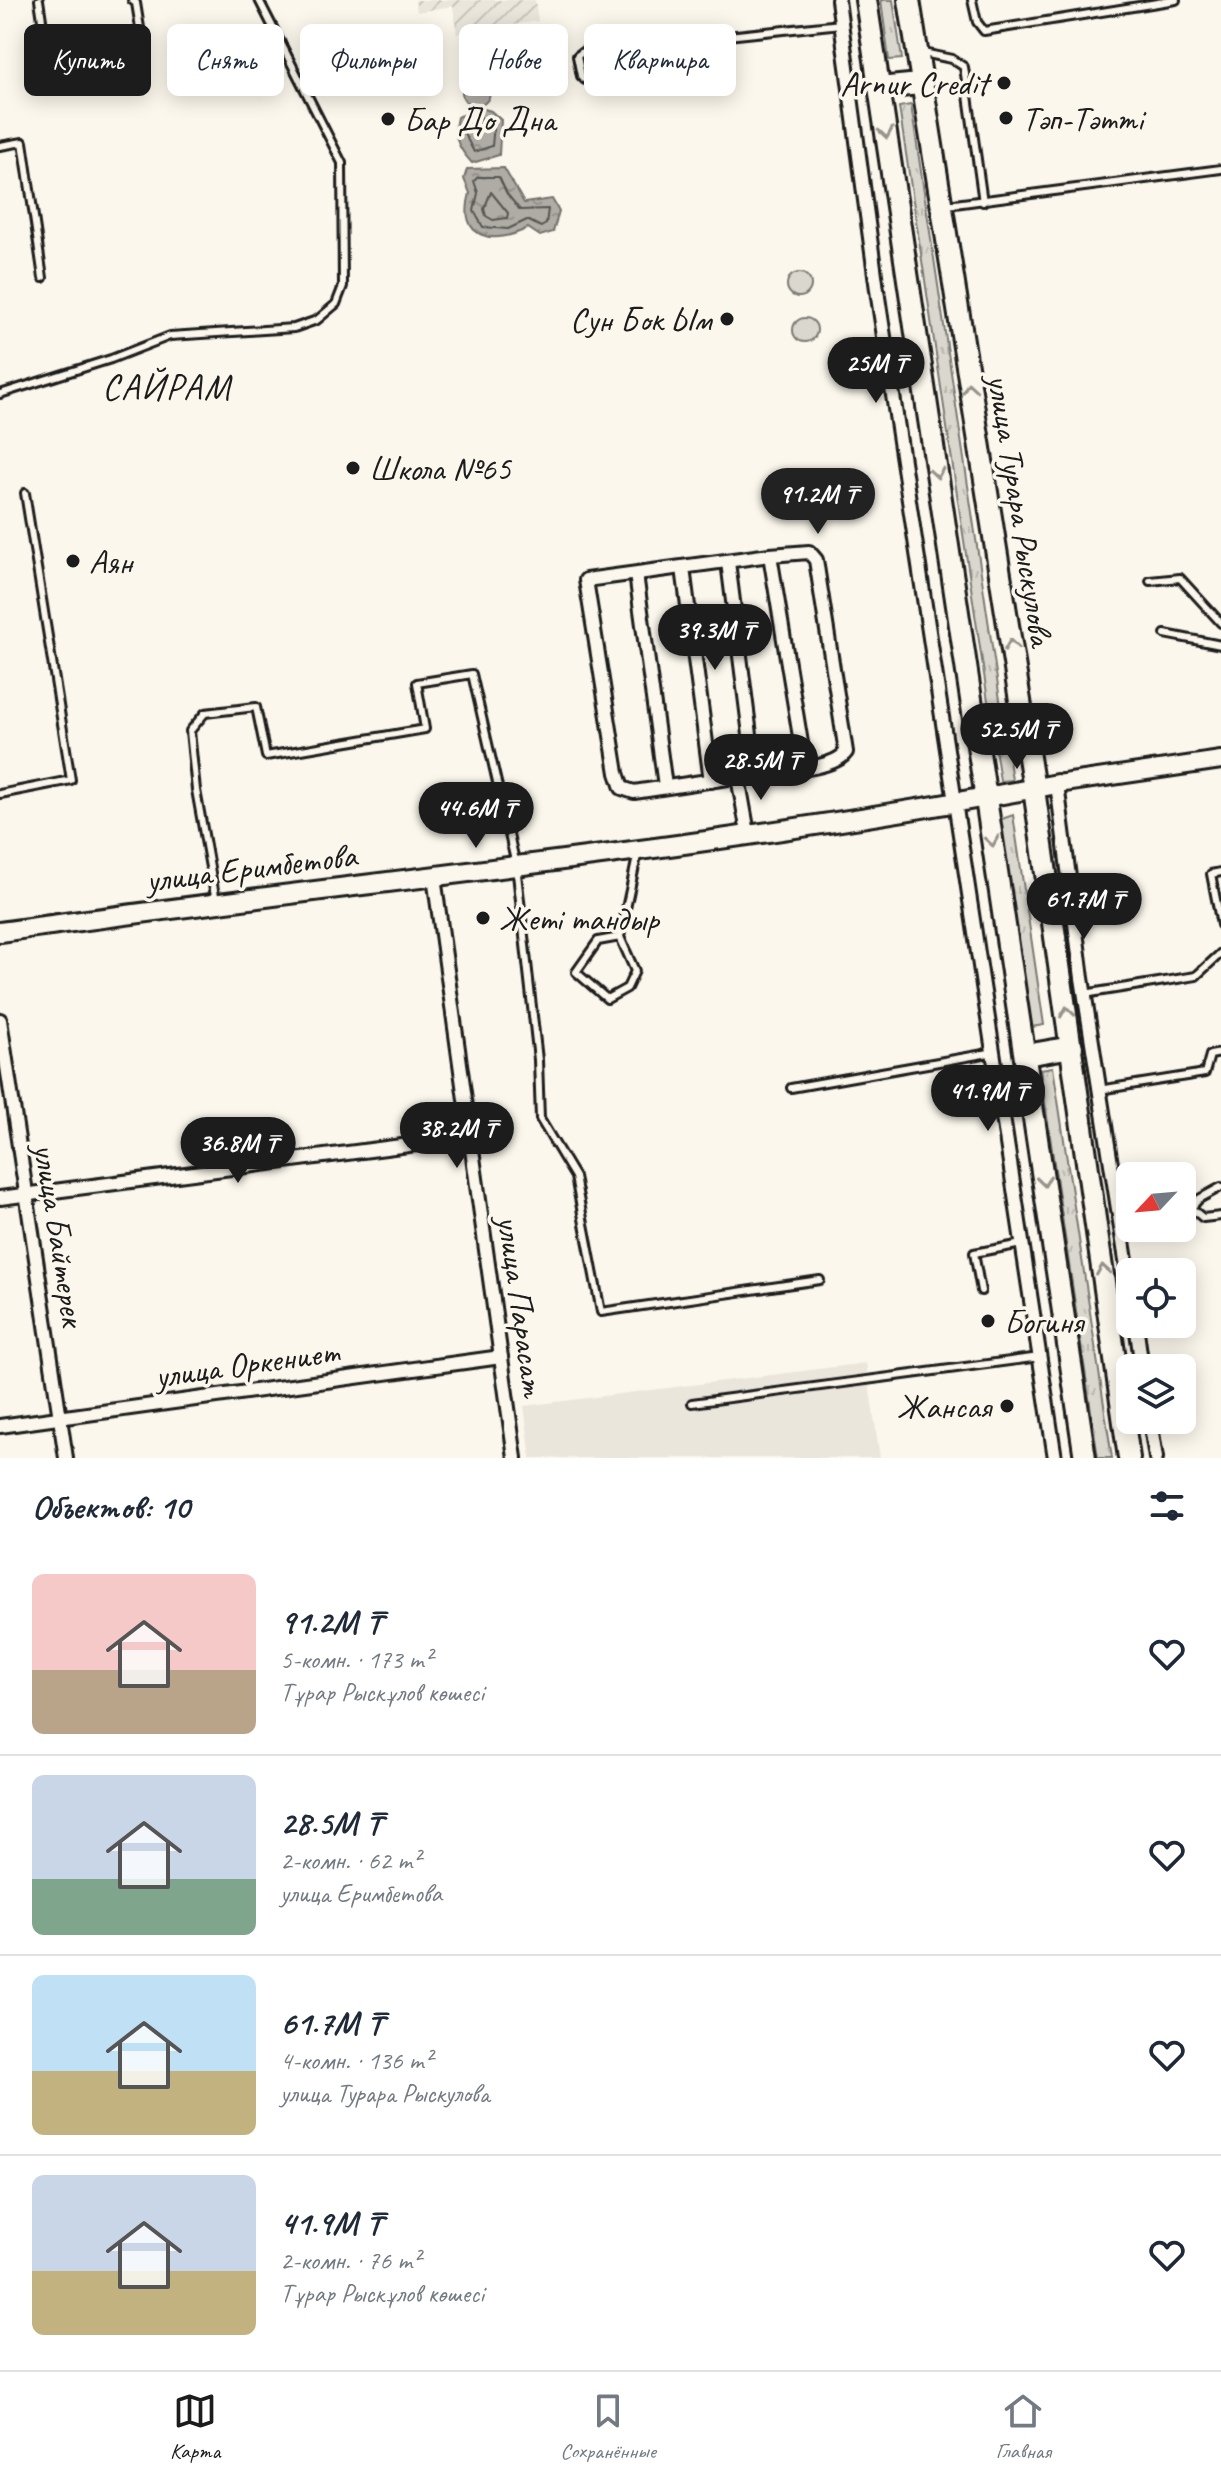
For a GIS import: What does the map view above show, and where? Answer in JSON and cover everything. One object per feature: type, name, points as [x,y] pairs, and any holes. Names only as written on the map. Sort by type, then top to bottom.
[{"type":"main road","points":[[866,0],[1085,1458]]},
{"type":"main road","name":"улица Турара Рыскулова","points":[[909,0],[1034,789],[1129,1458]]},
{"type":"main road","points":[[879,88],[920,84]]},
{"type":"main road","name":"улица Еримбетова","points":[[0,932],[216,901],[638,852],[957,803],[1057,784]]},
{"type":"main road","points":[[1026,1055],[1072,1047]]},
{"type":"street","points":[[838,0],[878,297],[1055,1458]]},
{"type":"street","points":[[801,550],[809,552],[816,560],[846,752],[836,763],[634,792],[622,788],[584,585],[592,578],[728,562],[801,550]]},
{"type":"street","points":[[770,555],[805,767]]},
{"type":"street","points":[[728,562],[755,774]]},
{"type":"street","points":[[683,568],[711,781]]},
{"type":"street","points":[[636,574],[665,786]]},
{"type":"street","name":"улица Еримбетова","points":[[1057,784],[1221,760]]},
{"type":"street","points":[[738,777],[748,833]]},
{"type":"street","points":[[1057,784],[1084,994],[1116,1173]]},
{"type":"street","name":"улица Парасат","points":[[434,877],[515,1458]]},
{"type":"street","points":[[1053,919],[1082,978]]},
{"type":"street","name":"улица Байтерек","points":[[0,1020],[66,1458]]},
{"type":"street","points":[[0,1198],[471,1137]]},
{"type":"street","name":"улица Оркениет","points":[[0,1426],[501,1357]]},
{"type":"street","points":[[1152,1434],[1156,1458]]},
{"type":"lane","points":[[39,0],[50,73],[145,59],[136,3],[132,0]]},
{"type":"lane","points":[[0,394],[111,359],[170,336],[294,328],[317,320],[336,304],[343,286],[342,163],[259,0]]},
{"type":"lane","points":[[972,0],[977,22],[984,31],[1176,0]]},
{"type":"lane","points":[[736,35],[841,24]]},
{"type":"lane","points":[[702,39],[698,56],[688,62],[585,80],[581,76],[577,56],[584,51],[702,39]]},
{"type":"lane","points":[[916,52],[952,59],[964,67],[983,202]]},
{"type":"lane","points":[[0,146],[23,142],[43,278]]},
{"type":"lane","points":[[940,206],[1221,169]]},
{"type":"lane","points":[[0,794],[71,780],[25,493]]},
{"type":"lane","points":[[1150,581],[1180,578],[1221,623]]},
{"type":"lane","points":[[1165,634],[1221,645]]},
{"type":"lane","points":[[216,901],[196,790],[190,731],[205,713],[256,707],[266,756],[425,729],[417,683],[472,674],[516,865],[538,1060],[540,1119],[575,1177],[601,1312],[820,1280]]},
{"type":"lane","points":[[620,937],[598,941],[576,972],[607,999],[627,988],[635,971],[620,937],[638,852]]},
{"type":"lane","points":[[1221,872],[1211,874],[1221,925]]},
{"type":"lane","points":[[1084,994],[1196,976],[1221,953]]},
{"type":"lane","points":[[791,1088],[995,1052]]},
{"type":"lane","points":[[1099,1090],[1205,1073],[1210,1055],[1221,1053]]},
{"type":"lane","points":[[1196,1202],[1221,1187]]},
{"type":"lane","points":[[1196,1212],[1203,1218],[1221,1216]]},
{"type":"lane","points":[[981,1291],[974,1253],[1023,1244]]},
{"type":"lane","points":[[692,1403],[1040,1357]]},
{"type":"shaded area","points":[[415,0],[535,0],[538,21],[459,24],[457,34],[453,6],[417,12]]},
{"type":"shaded area","points":[[866,1363],[880,1458],[531,1458],[524,1406]]},
{"type":"green space","points":[[881,0],[893,0],[902,59],[889,60]]},
{"type":"green space","points":[[911,105],[1012,780],[1000,781],[899,107]]},
{"type":"green space","points":[[799,273],[810,280],[811,285],[804,296],[799,297],[788,290],[787,285],[794,274]]},
{"type":"green space","points":[[805,318],[816,325],[817,330],[810,341],[805,342],[794,335],[793,330],[800,319]]},
{"type":"green space","points":[[1013,815],[1044,1025],[1031,1027],[999,820]]},
{"type":"green space","points":[[1053,1067],[1112,1458],[1098,1458],[1040,1069]]},
{"type":"water","points":[[489,96],[486,102],[476,106],[466,102],[463,97]]},
{"type":"water","points":[[481,108],[491,111],[501,120],[499,155],[472,163],[458,142],[455,130],[457,117]]},
{"type":"water","points":[[504,168],[524,203],[552,199],[559,211],[553,232],[540,236],[528,228],[515,234],[491,237],[473,229],[467,208],[470,193],[464,179],[467,169]]},
{"type":"place","name":"Arnur Credit","points":[[1004,83]]},
{"type":"place","name":"Тәп-Тәтті","points":[[1006,118]]},
{"type":"place","name":"Бар До Дна","points":[[388,119]]},
{"type":"place","name":"Сун Бок Ым","points":[[727,319]]},
{"type":"place","name":"Школа №65","points":[[353,468]]},
{"type":"place","name":"Аян","points":[[73,561]]},
{"type":"place","name":"Жеті тандыр","points":[[483,918]]},
{"type":"place","name":"Богиня","points":[[988,1321]]},
{"type":"place","name":"Жансая","points":[[1007,1406]]},
{"type":"district","name":"САЙРАМ","points":[[167,386]]}]
